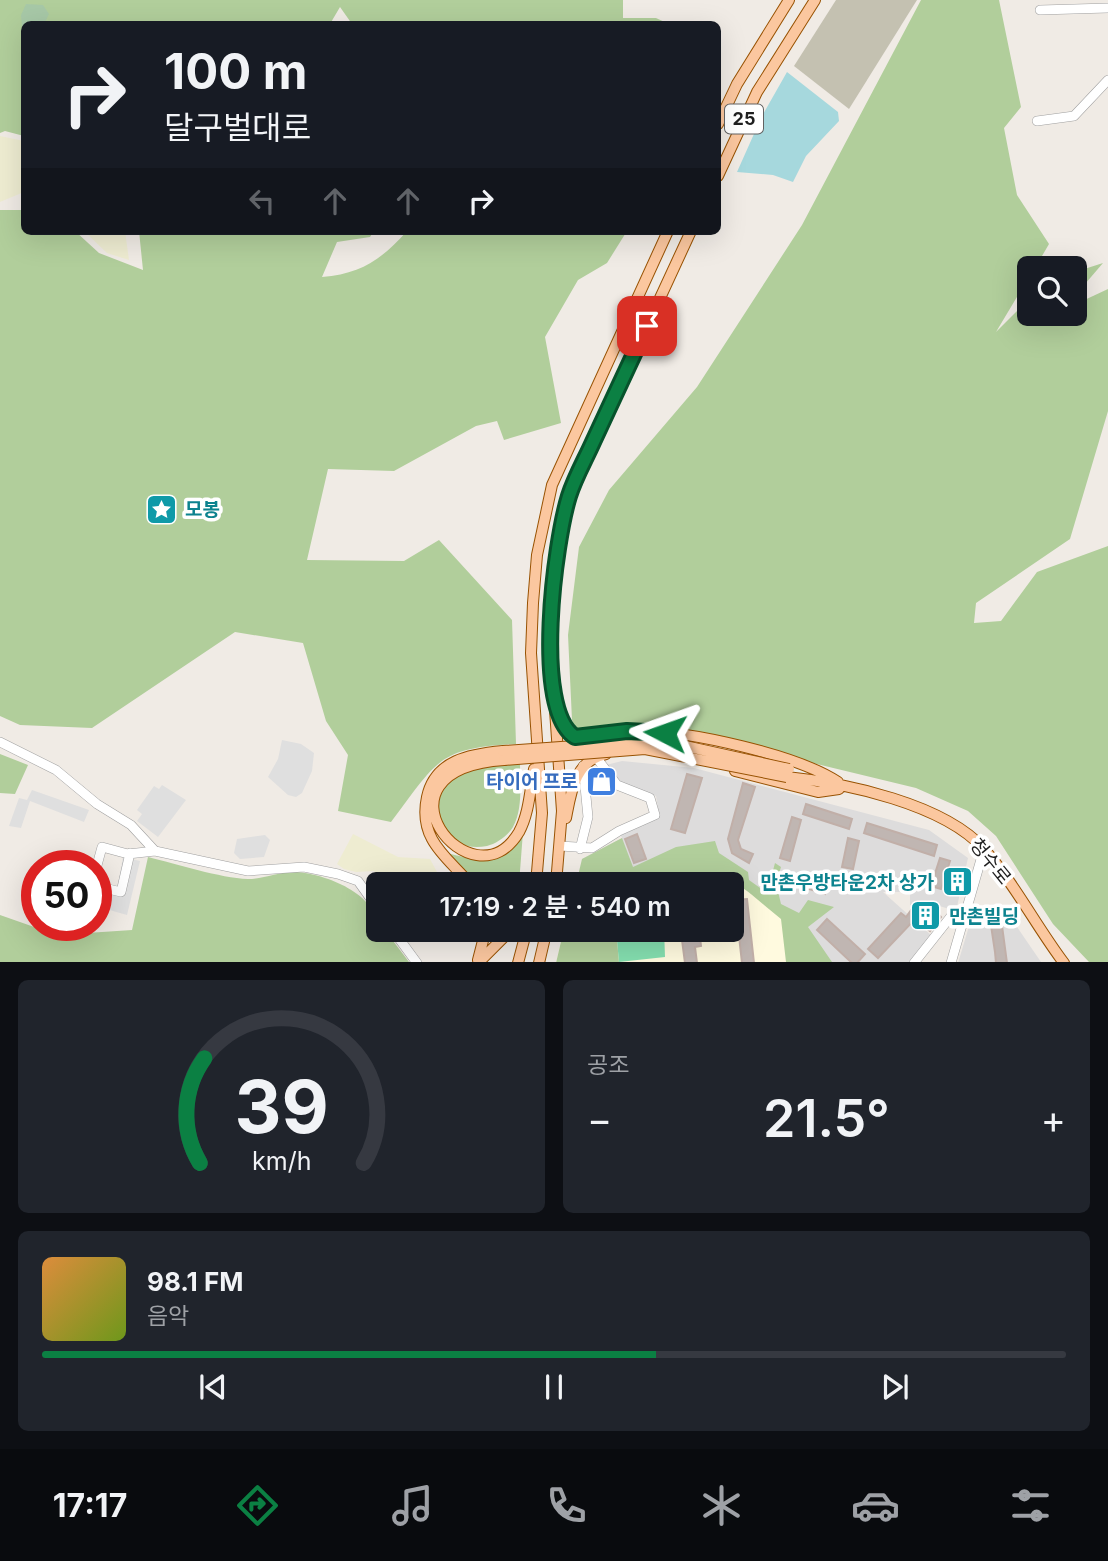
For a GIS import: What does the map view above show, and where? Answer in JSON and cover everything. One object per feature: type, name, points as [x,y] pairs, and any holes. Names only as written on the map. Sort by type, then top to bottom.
[{"type":"main road","name":"25","points":[[721,118],[752,58],[789,0]]},
{"type":"main road","name":"25","points":[[721,170],[757,92],[815,0]]},
{"type":"main road","points":[[537,872],[542,813],[531,653],[537,555],[550,496],[666,235]]},
{"type":"main road","points":[[557,872],[561,783],[551,652],[555,577],[570,493],[689,235]]},
{"type":"main road","points":[[554,706],[569,733],[575,737],[627,731],[658,732],[789,768]]},
{"type":"main road","points":[[503,755],[464,765],[453,771],[439,786],[434,801],[435,819],[443,838],[459,851],[489,853],[501,849],[517,835],[526,817],[534,768],[535,733]]},
{"type":"main road","points":[[460,872],[431,838],[425,807],[429,786],[438,773],[454,761],[475,754],[645,749],[789,768],[819,769],[846,788]]},
{"type":"main road","name":"청수로","points":[[596,757],[639,751],[672,755],[818,792],[846,788]]},
{"type":"main road","points":[[560,842],[572,787],[583,766],[596,757]]},
{"type":"main road","name":"청수로","points":[[789,768],[815,780],[934,813],[965,831],[984,849],[1064,962]]},
{"type":"main road","points":[[478,962],[483,942]]},
{"type":"main road","points":[[478,962],[499,942]]},
{"type":"main road","points":[[518,962],[523,942]]},
{"type":"main road","points":[[539,962],[544,942]]},
{"type":"street","points":[[1040,10],[1108,8]]},
{"type":"street","points":[[1037,121],[1074,116],[1108,80]]},
{"type":"street","points":[[0,743],[56,770],[97,804],[131,825],[155,851]]},
{"type":"street","points":[[560,842],[580,849],[592,848],[619,831],[654,815],[650,798],[617,785],[596,757]]},
{"type":"street","points":[[580,849],[588,817],[583,766]]},
{"type":"street","points":[[101,850],[102,847],[130,853],[155,851],[248,871],[304,867],[358,881],[366,892]]},
{"type":"street","points":[[951,962],[984,849]]},
{"type":"street","points":[[112,890],[121,892],[130,853]]},
{"type":"street","points":[[914,962],[952,915],[964,919]]},
{"type":"street","points":[[402,942],[417,962]]},
{"type":"shaded area","points":[[836,0],[917,0],[849,109],[794,66]]},
{"type":"shaded area","points":[[0,136],[21,140],[21,193],[0,202]]},
{"type":"shaded area","points":[[88,235],[126,235],[129,260],[107,253]]},
{"type":"shaded area","points":[[282,740],[301,744],[314,753],[312,771],[302,793],[296,797],[288,795],[268,777],[278,759]]},
{"type":"shaded area","points":[[622,761],[694,768],[929,830],[968,858],[956,911],[926,902],[921,906],[910,905],[910,892],[883,892],[932,936],[911,962],[810,962],[751,882],[744,882],[744,872],[604,872],[582,859],[622,838],[620,833],[659,815],[656,796],[619,782],[606,765]]},
{"type":"shaded area","points":[[162,785],[186,800],[158,837],[137,821],[142,814],[137,810],[154,786],[159,789]]},
{"type":"shaded area","points":[[32,790],[89,810],[84,822],[30,801],[21,828],[9,826],[19,798],[27,800]]},
{"type":"shaded area","points":[[353,834],[398,857],[430,859],[437,872],[356,872],[337,864]]},
{"type":"shaded area","points":[[265,835],[270,840],[264,857],[240,859],[234,853],[237,839]]},
{"type":"shaded area","points":[[123,857],[140,861],[127,915],[112,911],[112,894],[116,895]]},
{"type":"shaded area","points":[[711,866],[726,872],[666,872]]},
{"type":"shaded area","points":[[744,879],[751,882],[787,915],[810,962],[556,962],[561,942],[744,942]]},
{"type":"shaded area","points":[[992,904],[1004,908],[1041,962],[958,962],[973,913]]},
{"type":"green space","points":[[0,0],[623,0],[623,18],[656,18],[662,21],[350,21],[340,7],[332,21],[21,21],[21,135],[5,131],[0,133]]},
{"type":"green space","points":[[921,0],[999,0],[1021,107],[1004,128],[1017,195],[1049,244],[1042,256],[1017,256],[1017,297],[996,332],[1017,311],[1017,326],[1087,326],[1087,299],[1108,289],[1108,411],[1070,539],[976,603],[974,623],[1001,621],[1037,572],[1108,546],[1108,962],[1089,962],[1053,924],[996,836],[968,811],[916,788],[672,729],[576,734],[572,720],[568,635],[579,547],[609,490],[697,387],[802,225]]},
{"type":"green space","points":[[26,4],[43,5],[49,14],[46,21],[22,21]]},
{"type":"green space","points":[[0,210],[21,210],[21,235],[79,235],[99,253],[143,270],[139,235],[371,235],[337,242],[322,277],[359,269],[389,250],[403,235],[624,235],[607,263],[578,280],[545,337],[561,423],[504,440],[497,421],[476,426],[394,471],[328,469],[307,560],[404,561],[439,540],[512,620],[516,744],[469,749],[441,762],[419,785],[391,822],[338,811],[348,755],[326,721],[303,643],[235,632],[92,728],[20,725],[0,716]]},
{"type":"green space","points":[[1103,263],[1087,282],[1087,268]]},
{"type":"green space","points":[[0,754],[28,765],[15,794],[0,793]]},
{"type":"green space","points":[[520,763],[518,812],[508,833],[487,846],[468,846],[453,840],[443,829],[438,815],[439,801],[446,786],[458,774],[476,766]]},
{"type":"green space","points":[[523,832],[520,872],[464,872],[447,853],[470,858],[490,858],[507,850]]},
{"type":"green space","points":[[622,838],[633,867],[676,847],[715,841],[719,853],[748,872],[749,880],[767,893],[775,863],[781,867],[776,883],[781,904],[799,913],[808,900],[834,907],[808,927],[832,962],[786,962],[781,919],[744,889],[744,872],[579,872],[582,859]]},
{"type":"green space","points":[[148,857],[237,878],[254,879],[296,872],[335,882],[360,896],[366,903],[366,942],[394,942],[409,962],[0,962],[0,915],[21,922],[21,941],[112,941],[112,931],[132,930]]},
{"type":"green space","points":[[561,942],[617,942],[619,962],[556,962]]},
{"type":"green space","points":[[617,942],[664,942],[665,957],[619,962]]},
{"type":"water","points":[[787,72],[838,112],[839,121],[806,156],[793,182],[773,175],[737,172],[762,116]]},
{"type":"building","points":[[687,774],[702,778],[685,833],[671,829]]},
{"type":"building","points":[[743,783],[755,787],[738,840],[741,849],[753,854],[749,863],[732,853],[728,839]]},
{"type":"building","points":[[806,804],[852,819],[849,829],[803,814]]},
{"type":"building","points":[[792,817],[801,820],[790,861],[780,858]]},
{"type":"building","points":[[867,823],[937,845],[934,856],[864,833]]},
{"type":"building","points":[[637,834],[646,859],[634,863],[625,839]]},
{"type":"building","points":[[848,838],[859,841],[853,869],[842,867]]},
{"type":"building","points":[[940,858],[950,861],[941,889],[931,886]]},
{"type":"building","points":[[787,872],[828,885],[825,894],[784,881]]},
{"type":"building","points":[[744,899],[747,899],[754,962],[742,962],[740,942],[744,942]]},
{"type":"building","points":[[929,903],[941,917],[930,931],[915,919],[878,958],[868,949],[901,913],[906,917],[914,906],[925,907]]},
{"type":"building","points":[[1000,911],[1007,962],[996,962],[989,912]]},
{"type":"building","points":[[827,919],[865,954],[858,962],[851,962],[817,930]]},
{"type":"building","points":[[682,942],[701,942],[701,946],[695,947],[697,962],[685,962]]},
{"type":"place","name":"모봉","points":[[162,509]]},
{"type":"place","name":"타이어 프로","points":[[601,781]]},
{"type":"place","name":"만촌우방타운2차 상가","points":[[957,882]]},
{"type":"place","name":"만촌빌딩","points":[[926,916]]},
{"type":"route","points":[[647,326],[570,493],[556,556],[551,652],[554,706],[569,733],[575,737],[627,731],[665,733]]}]
